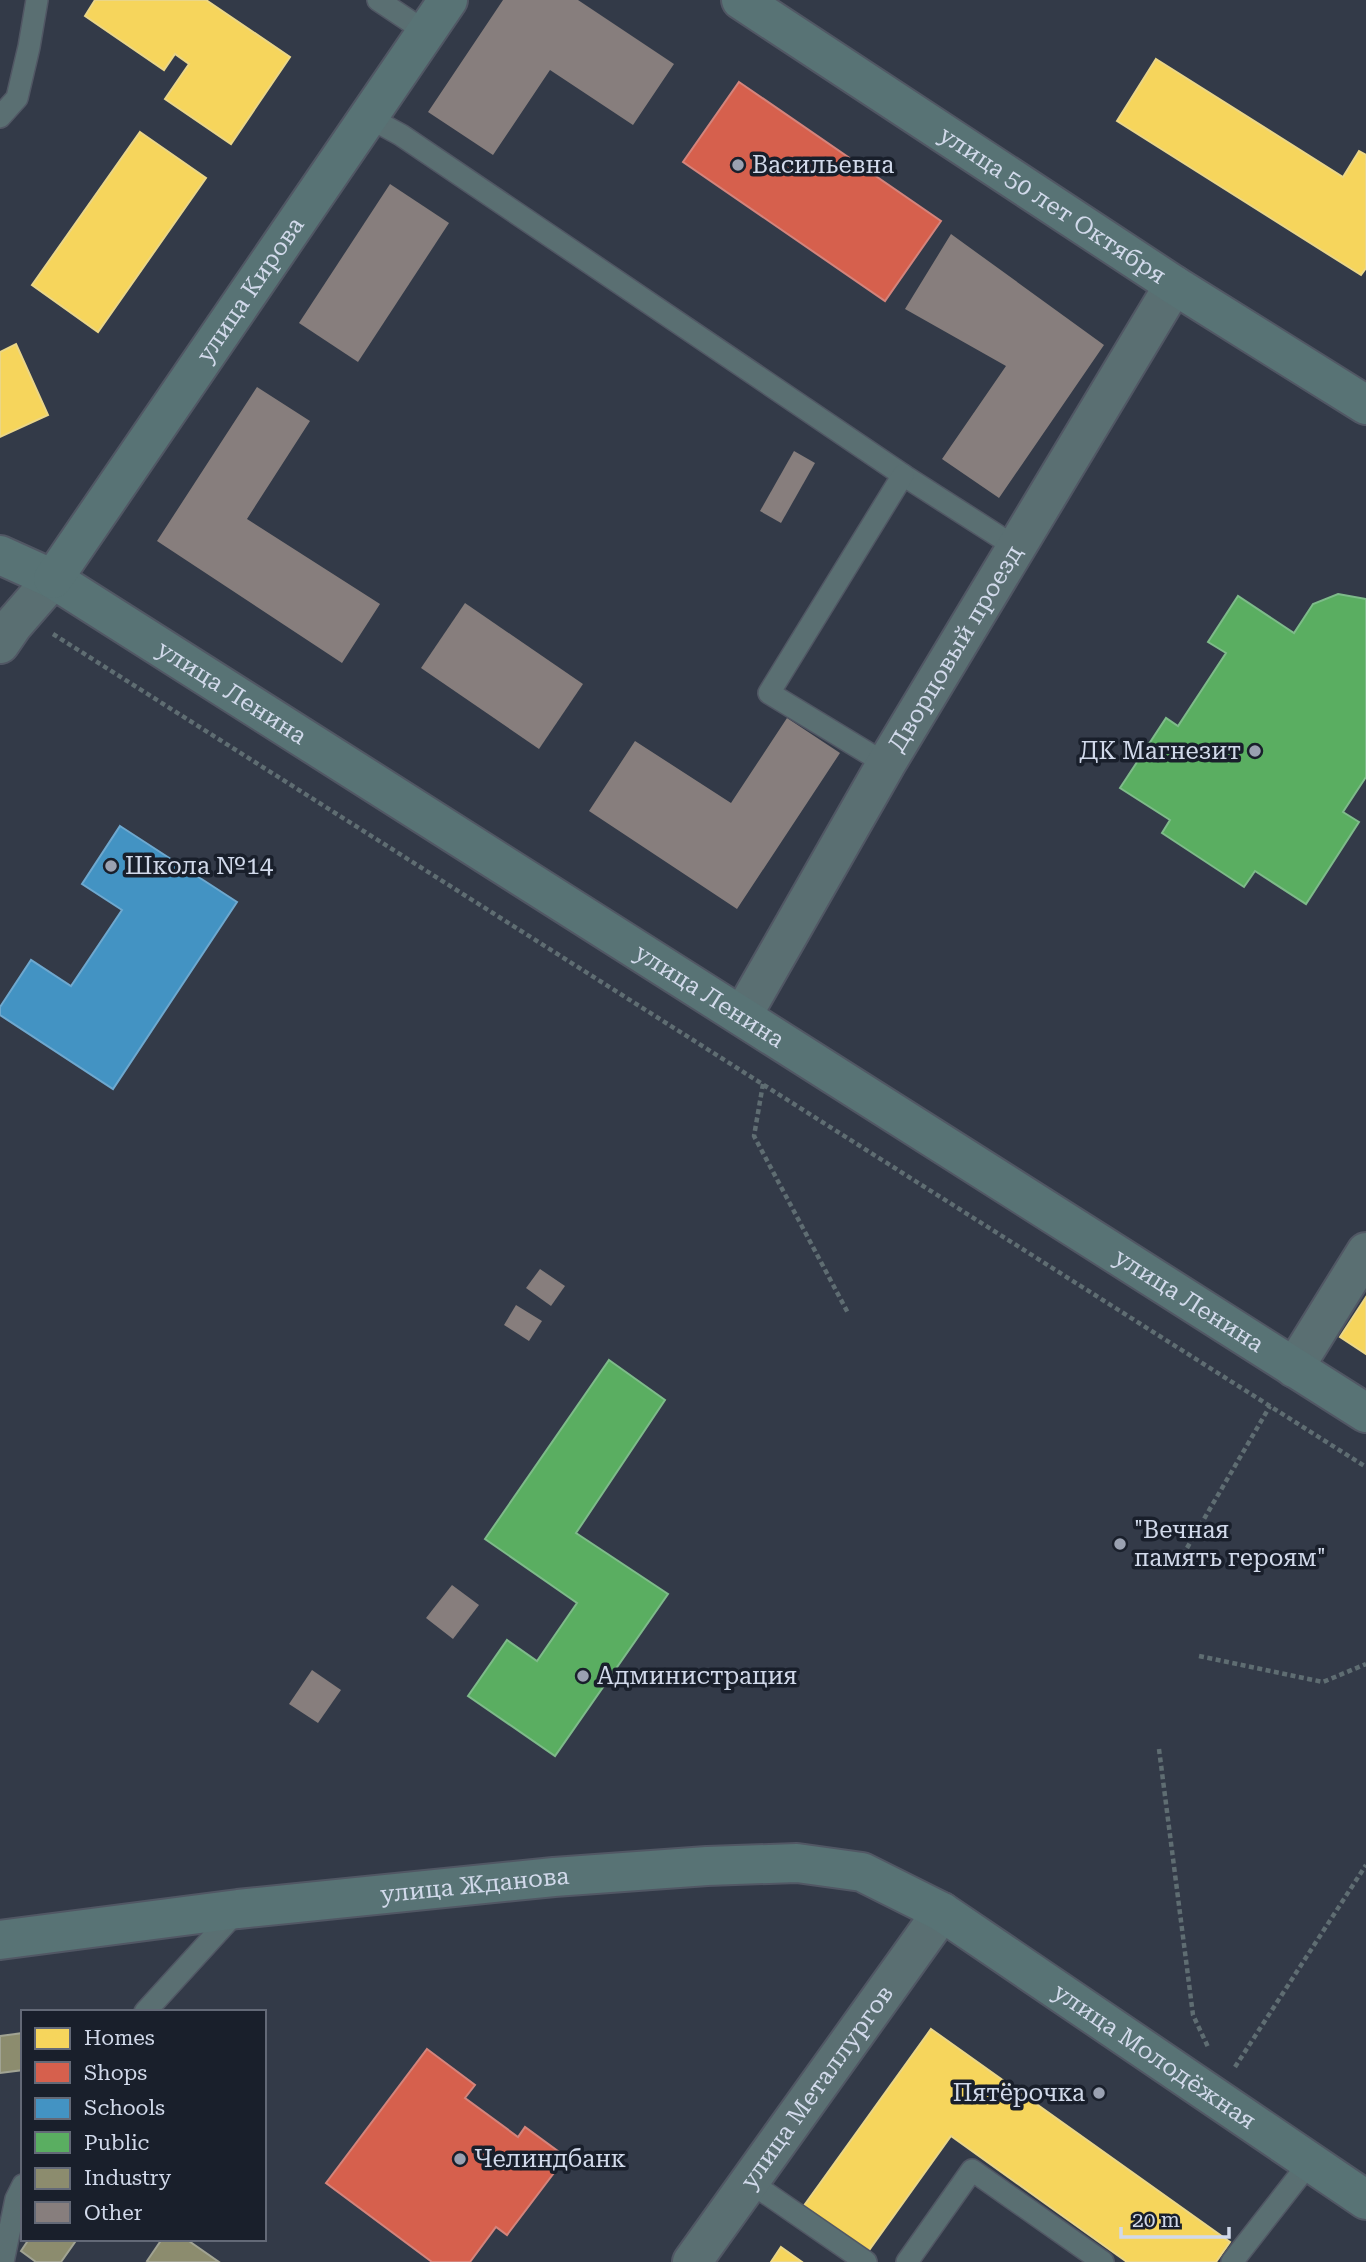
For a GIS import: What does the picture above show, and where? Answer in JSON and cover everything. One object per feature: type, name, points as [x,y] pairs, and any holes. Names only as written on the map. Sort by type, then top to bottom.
[{"type":"main road","name":"улица Кирова","points":[[53,579],[448,0]]},
{"type":"main road","name":"улица 50 лет Октября","points":[[741,0],[1174,285],[1366,405]]},
{"type":"main road","name":"улица Ленина","points":[[0,555],[53,579],[1366,1413]]},
{"type":"main road","name":"улица Жданова","points":[[0,1940],[239,1909],[554,1877],[707,1866],[797,1863],[862,1872],[942,1912]]},
{"type":"main road","name":"улица Молодёжная","points":[[942,1912],[1222,2091],[1310,2162],[1366,2200]]},
{"type":"street","name":"Дворцовый проезд","points":[[742,1016],[886,764],[1174,285]]},
{"type":"street","points":[[11,629],[53,579]]},
{"type":"street","points":[[1294,1368],[1366,1252]]},
{"type":"street","name":"улица Металлургов","points":[[692,2262],[942,1912]]},
{"type":"lane","points":[[0,117],[17,97],[37,0]]},
{"type":"lane","points":[[378,0],[426,32]]},
{"type":"lane","points":[[368,117],[401,135],[903,475],[1017,548]]},
{"type":"lane","points":[[886,764],[769,693],[903,475]]},
{"type":"lane","points":[[147,2010],[239,1909]]},
{"type":"lane","points":[[1232,2262],[1310,2162]]},
{"type":"lane","points":[[907,2262],[972,2170],[1103,2262]]},
{"type":"lane","points":[[750,2182],[866,2262]]},
{"type":"lane","points":[[3,2262],[13,2196]]},
{"type":"path","points":[[11,629],[763,1084],[1366,1468]]},
{"type":"path","points":[[763,1084],[754,1136],[848,1313]]},
{"type":"path","points":[[1186,1548],[1270,1406]]},
{"type":"path","points":[[1199,1656],[1323,1682],[1366,1664]]},
{"type":"path","points":[[1159,1748],[1193,2015],[1222,2091]]},
{"type":"path","points":[[1222,2091],[1366,1865]]},
{"type":"building: Homes","points":[[95,0],[206,0],[290,57],[231,144],[165,99],[189,64],[175,54],[164,70],[85,16]]},
{"type":"building: Homes","points":[[1156,59],[1343,177],[1359,151],[1366,155],[1366,268],[1361,275],[1117,121]]},
{"type":"building: Homes","points":[[140,132],[206,178],[98,332],[32,285]]},
{"type":"building: Homes","points":[[16,344],[48,415],[0,437],[0,352]]},
{"type":"building: Homes","points":[[1366,1297],[1366,1354],[1340,1337]]},
{"type":"building: Homes","points":[[931,2029],[1230,2242],[1216,2262],[1127,2262],[951,2136],[867,2253],[803,2207]]},
{"type":"building: Homes","points":[[781,2247],[802,2262],[771,2262]]},
{"type":"building: Shops","points":[[739,82],[941,221],[885,301],[683,162]]},
{"type":"building: Shops","points":[[427,2049],[475,2085],[465,2098],[518,2137],[525,2127],[566,2157],[507,2235],[496,2227],[470,2262],[432,2262],[326,2183]]},
{"type":"building: Schools","points":[[120,826],[237,902],[113,1089],[0,1015],[0,1007],[31,960],[71,986],[122,910],[82,884]]},
{"type":"building: Public","name":"ДК Магнезит","points":[[1338,594],[1366,599],[1366,777],[1343,812],[1359,822],[1306,904],[1255,871],[1244,887],[1162,833],[1170,820],[1120,788],[1166,718],[1178,726],[1226,653],[1208,642],[1238,596],[1294,633],[1313,604]]},
{"type":"building: Public","points":[[609,1360],[665,1400],[576,1533],[668,1594],[555,1756],[468,1696],[507,1640],[537,1661],[577,1603],[485,1539]]},
{"type":"building: Industry","points":[[21,2033],[21,2070],[0,2073],[0,2036]]},
{"type":"building: Industry","points":[[28,2241],[75,2242],[61,2262],[36,2262],[21,2251]]},
{"type":"building: Industry","points":[[161,2241],[189,2241],[219,2262],[149,2262],[147,2261]]},
{"type":"building: Other","points":[[503,0],[578,0],[674,64],[633,125],[550,70],[493,155],[428,112]]},
{"type":"building: Other","points":[[390,184],[449,223],[358,362],[299,323]]},
{"type":"building: Other","points":[[951,234],[1104,345],[999,498],[942,459],[1006,366],[905,309]]},
{"type":"building: Other","points":[[257,387],[310,421],[247,519],[380,604],[342,663],[157,541]]},
{"type":"building: Other","points":[[794,451],[815,463],[781,523],[760,511]]},
{"type":"building: Other","points":[[465,603],[583,684],[539,749],[421,668]]},
{"type":"building: Other","points":[[787,718],[840,753],[737,909],[589,811],[635,741],[731,803]]},
{"type":"building: Other","points":[[540,1269],[565,1286],[551,1306],[526,1288]]},
{"type":"building: Other","points":[[516,1305],[542,1321],[529,1341],[504,1325]]},
{"type":"building: Other","points":[[452,1585],[479,1605],[453,1639],[426,1618]]},
{"type":"building: Other","points":[[312,1670],[341,1690],[318,1723],[289,1704]]},
{"type":"place","name":"Васильевна","points":[[738,165]]},
{"type":"place","name":"ДК Магнезит","points":[[1255,751]]},
{"type":"place","name":"Школа №14","points":[[111,866]]},
{"type":"place","name":"\"Вечная память героям\"","points":[[1120,1544]]},
{"type":"place","name":"Администрация","points":[[583,1676]]},
{"type":"place","name":"Пятёрочка","points":[[1099,2093]]},
{"type":"place","name":"Челиндбанк","points":[[460,2159]]}]
